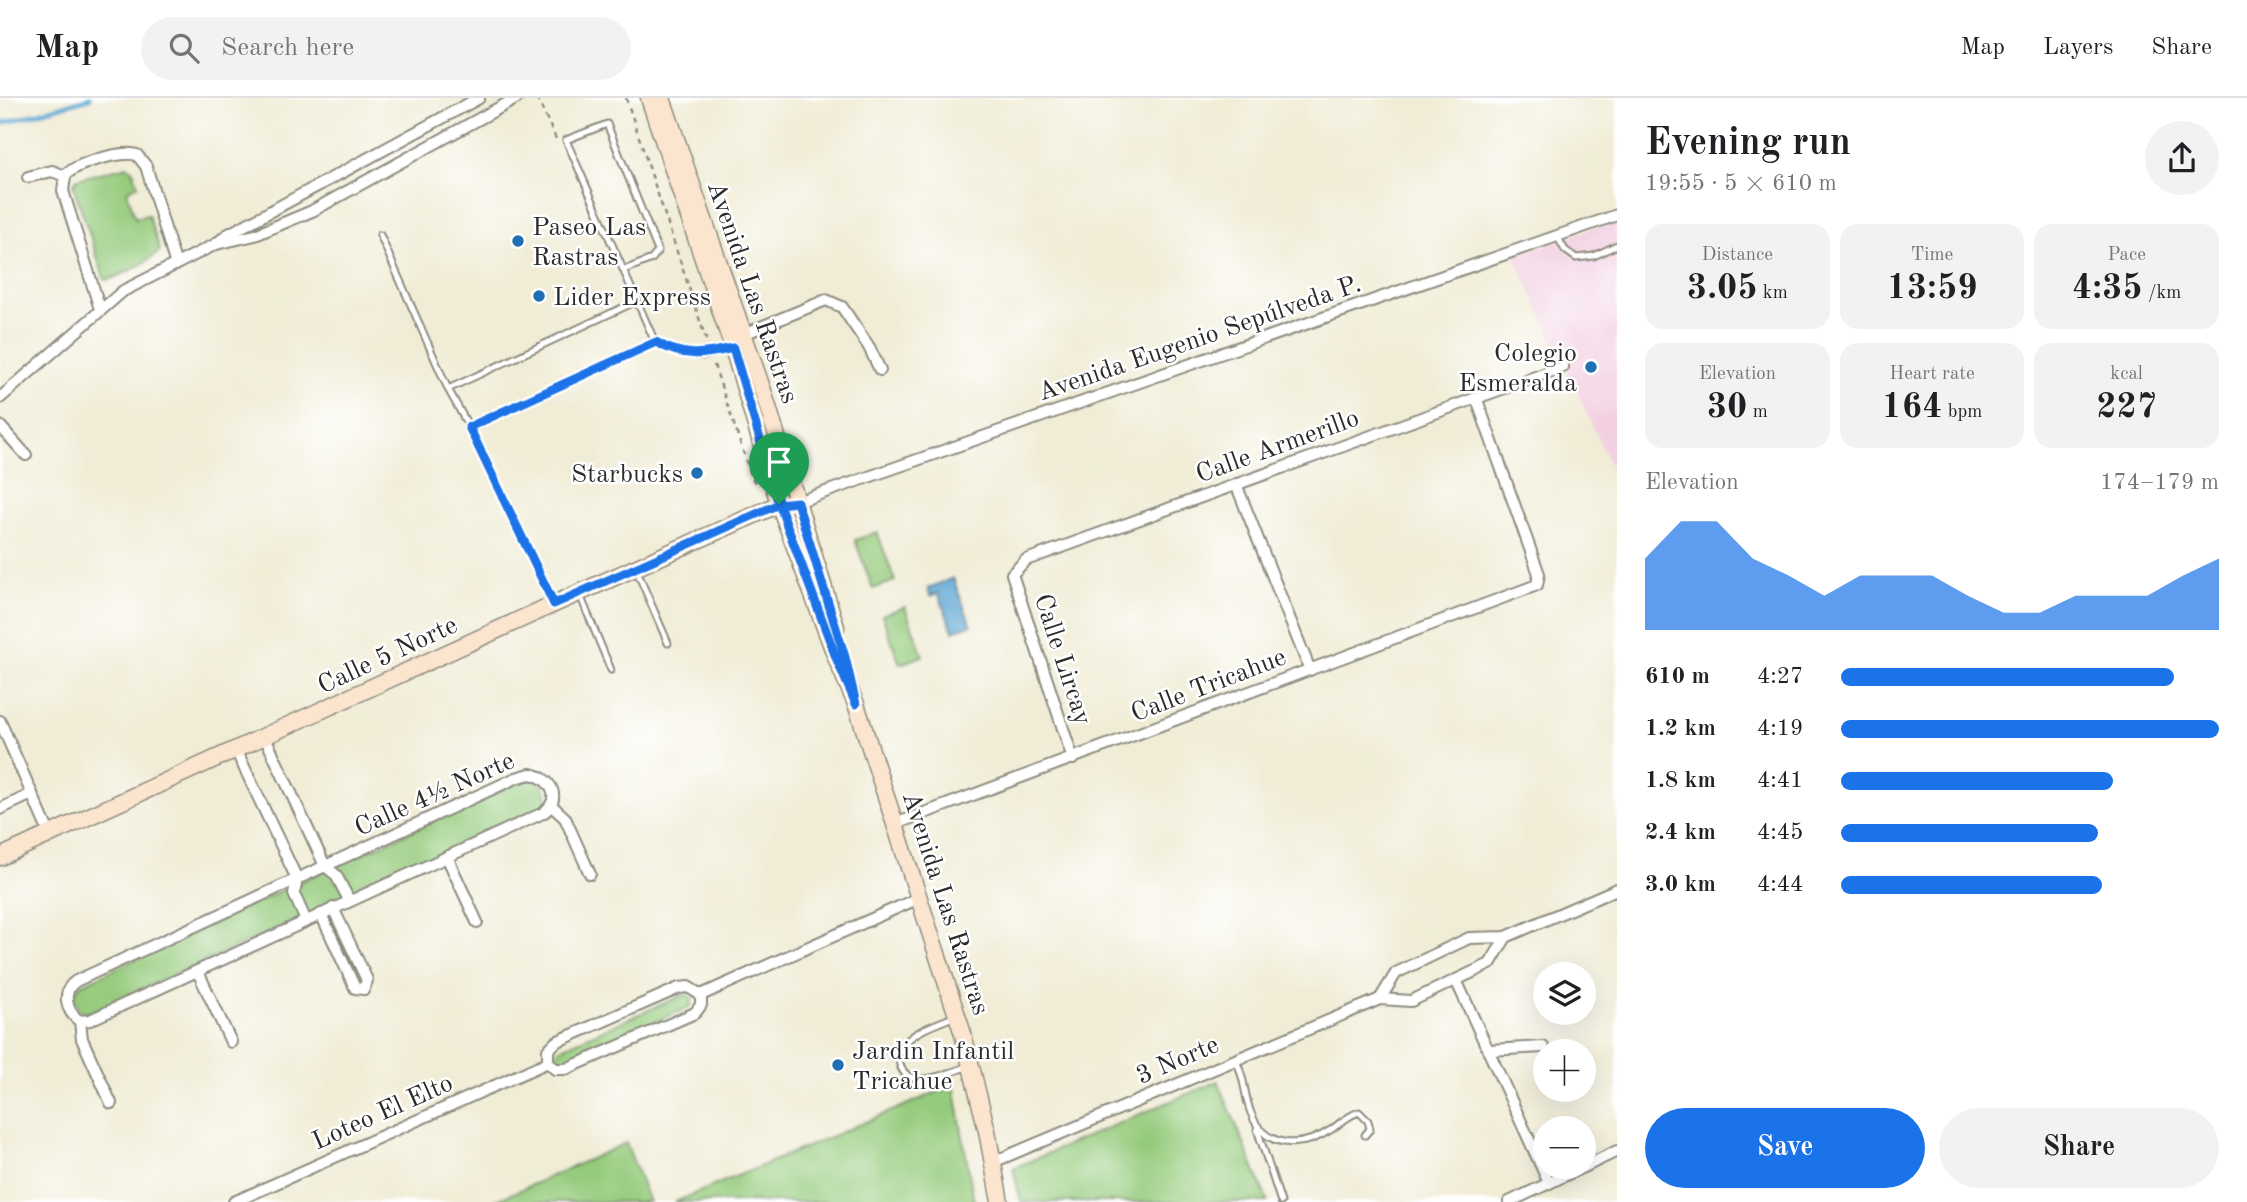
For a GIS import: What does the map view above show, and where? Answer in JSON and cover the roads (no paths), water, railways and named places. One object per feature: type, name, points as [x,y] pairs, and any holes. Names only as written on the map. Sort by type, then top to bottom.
[{"type":"street","points":[[0,398],[100,309],[132,285],[216,244],[227,235],[479,98]]},
{"type":"street","points":[[216,244],[268,231],[351,190],[517,98]]},
{"type":"street","name":"Avenida Las Rastras","points":[[649,98],[733,348],[779,504],[856,704]]},
{"type":"street","name":"Avenida Las Rastras","points":[[662,98],[744,334],[845,657],[856,704],[957,1015],[972,1065],[1000,1202]]},
{"type":"street","points":[[431,125],[440,140]]},
{"type":"street","points":[[100,309],[63,191],[65,176],[73,168],[125,152],[137,155],[146,166],[176,265]]},
{"type":"street","points":[[28,177],[52,171],[65,176]]},
{"type":"street","points":[[341,174],[351,190]]},
{"type":"street","name":"Avenida Eugenio Sepúlveda P.","points":[[797,502],[1617,215]]},
{"type":"street","points":[[744,334],[826,300],[842,307],[869,347],[880,370]]},
{"type":"street","name":"Calle Armerillo","points":[[1012,574],[1026,561],[1563,367]]},
{"type":"street","name":"Calle Tricahue","points":[[895,824],[1537,585],[1539,573],[1476,397]]},
{"type":"street","points":[[0,426],[26,455]]},
{"type":"street","points":[[1236,484],[1310,670]]},
{"type":"street","name":"Calle 5 Norte","points":[[0,857],[554,604],[779,504],[797,502]]},
{"type":"street","name":"Calle Lircay","points":[[1012,574],[1073,759]]},
{"type":"street","points":[[0,721],[50,835]]},
{"type":"street","points":[[265,737],[325,866],[336,875],[349,901]]},
{"type":"street","points":[[236,750],[296,879],[294,894],[306,921]]},
{"type":"street","name":"Calle 4½ Norte","points":[[111,1103],[80,1034],[80,1021],[73,1014],[67,999],[67,992],[72,984],[523,775],[538,775],[549,782],[554,794],[551,806]]},
{"type":"street","points":[[0,809],[32,794]]},
{"type":"street","points":[[80,1021],[90,1020],[198,972],[543,813],[551,806],[565,818],[590,874]]},
{"type":"street","points":[[447,857],[477,922]]},
{"type":"street","points":[[1380,999],[1396,973],[1469,938],[1506,937],[1617,889]]},
{"type":"street","name":"Loteo El Elto","points":[[701,995],[919,898]]},
{"type":"street","points":[[321,914],[355,988],[364,989],[367,980],[333,908]]},
{"type":"street","name":"3 Norte","points":[[993,1162],[1380,999],[1411,1001],[1490,964],[1506,937]]},
{"type":"street","points":[[198,972],[231,1042]]},
{"type":"street","points":[[1456,980],[1549,1183]]},
{"type":"street","name":"Loteo El Elto","points":[[680,988],[692,988],[701,995],[701,1005],[691,1015],[566,1069],[555,1069],[548,1062],[548,1050],[553,1044],[606,1020],[680,988]]},
{"type":"street","points":[[1489,1050],[1533,1048]]},
{"type":"street","name":"Loteo El Elto","points":[[234,1202],[548,1062]]},
{"type":"street","points":[[1596,1161],[1617,1151]]},
{"type":"street","points":[[1509,1202],[1558,1179]]},
{"type":"lane","points":[[624,270],[652,259],[658,251],[607,124],[566,140],[656,342],[667,349],[703,356],[733,348]]},
{"type":"lane","points":[[380,235],[448,389],[554,604]]},
{"type":"lane","points":[[1557,236],[1565,250],[1576,258],[1594,256],[1617,246]]},
{"type":"lane","points":[[448,389],[637,301]]},
{"type":"lane","points":[[469,427],[656,342]]},
{"type":"lane","points":[[636,569],[668,643]]},
{"type":"lane","points":[[579,593],[611,670]]},
{"type":"lane","points":[[957,1015],[905,1042],[899,1053],[899,1063],[911,1078],[925,1080],[972,1065]]},
{"type":"lane","points":[[1235,1059],[1241,1070],[1247,1103],[1281,1202]]},
{"type":"lane","points":[[1256,1126],[1270,1139],[1285,1143],[1313,1138],[1332,1129],[1346,1116],[1359,1112],[1368,1121],[1370,1129],[1365,1135]]},
{"type":"water","points":[[953,578],[971,625],[953,631],[938,593],[930,596],[928,588]]},
{"type":"waterway","points":[[0,124],[90,98]]},
{"type":"place","name":"Paseo Las Rastras","points":[[518,241]]},
{"type":"place","name":"Lider Express","points":[[539,296]]},
{"type":"place","name":"Colegio Esmeralda","points":[[1591,367]]},
{"type":"place","name":"Starbucks","points":[[697,473]]},
{"type":"place","name":"Jardin Infantil Tricahue","points":[[838,1065]]}]
